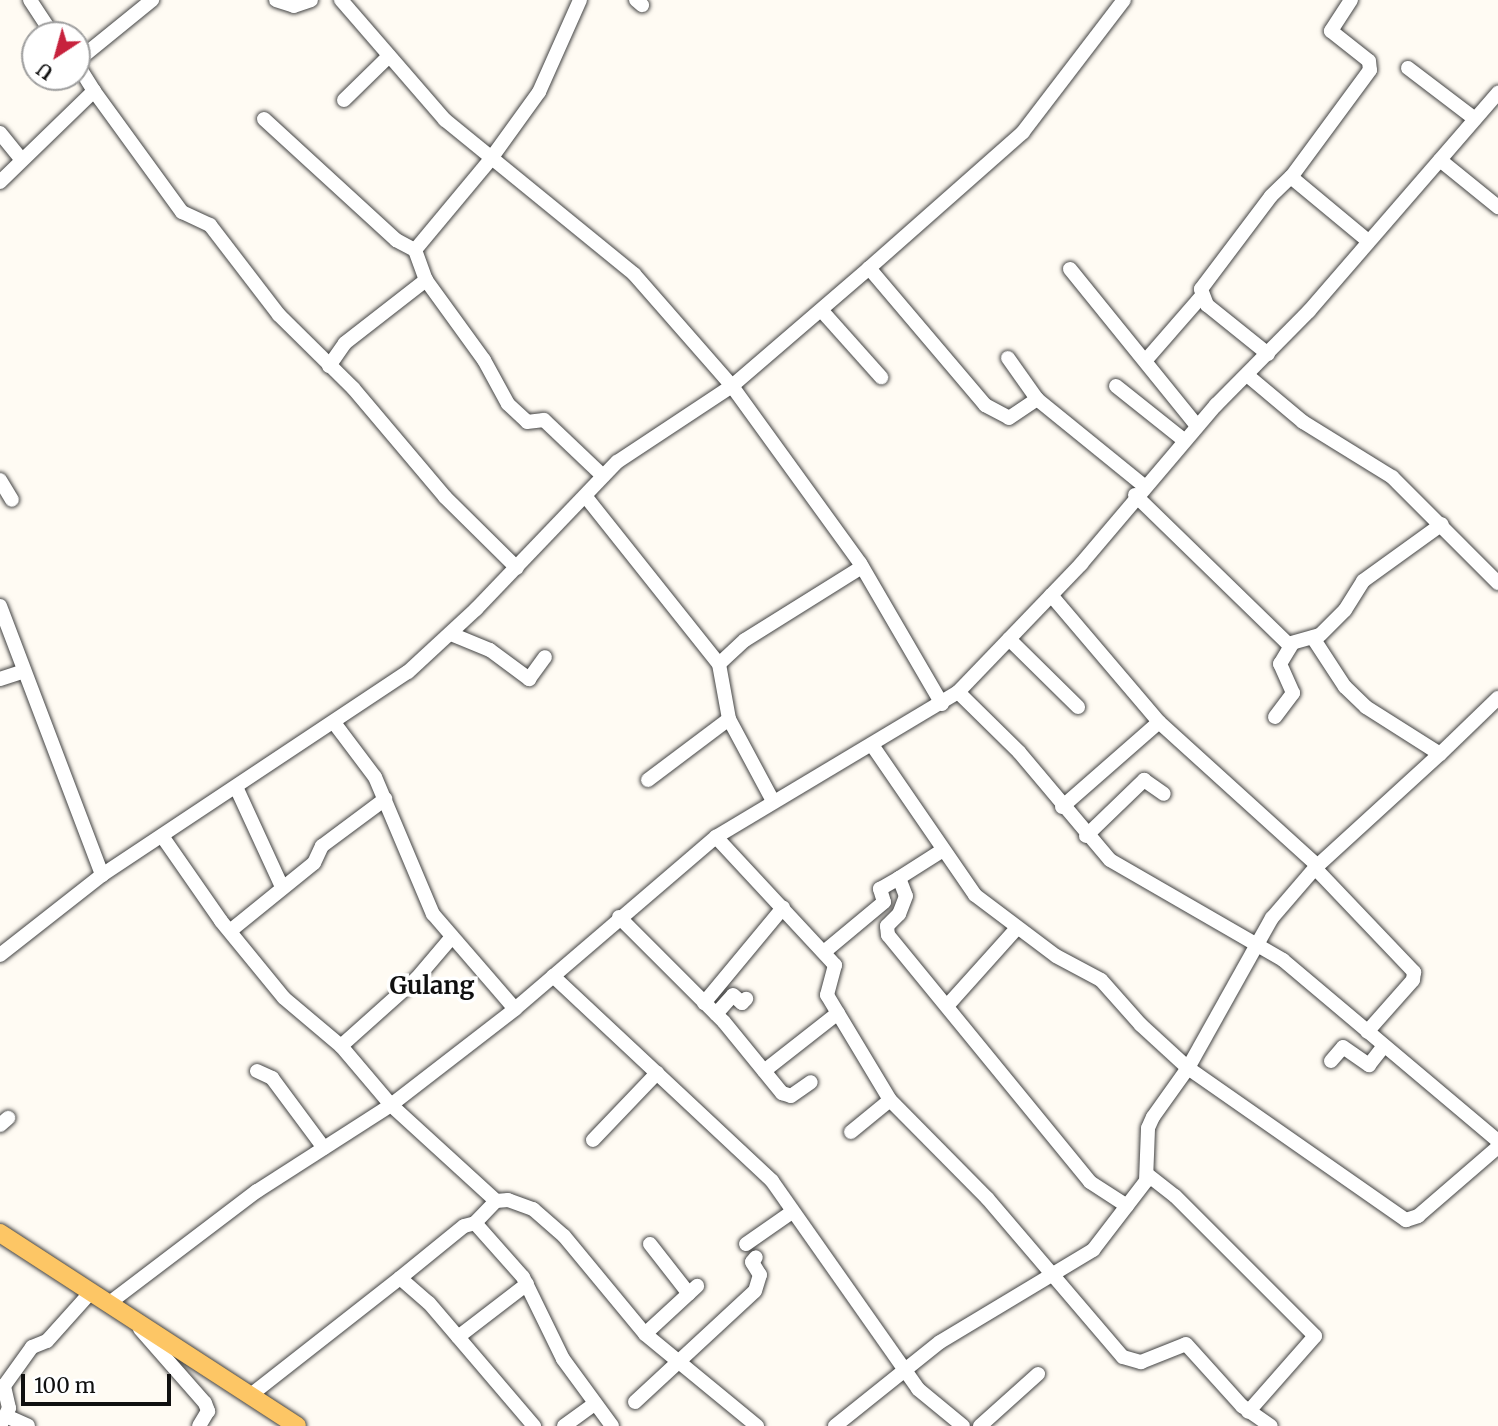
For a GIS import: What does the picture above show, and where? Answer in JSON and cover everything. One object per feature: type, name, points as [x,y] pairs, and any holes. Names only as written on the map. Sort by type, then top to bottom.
[{"type":"main road","points":[[0,1233],[91,1292],[139,1327],[252,1395],[297,1426]]},
{"type":"street","points":[[30,0],[44,21]]},
{"type":"street","points":[[91,51],[152,0]]},
{"type":"street","points":[[276,0],[294,6],[311,0]]},
{"type":"street","points":[[341,0],[445,120],[490,160],[634,274],[732,386],[862,567],[942,704]]},
{"type":"street","points":[[415,250],[490,160],[539,92],[580,0]]},
{"type":"street","points":[[0,955],[102,875],[335,724],[408,672],[451,634],[517,568],[603,476],[641,443],[732,386],[822,311],[1023,132],[1124,0]]},
{"type":"street","points":[[1146,360],[1201,298],[1201,289],[1271,196],[1291,177],[1370,70],[1370,61],[1331,32],[1351,0]]},
{"type":"street","points":[[344,100],[389,56]]},
{"type":"street","points":[[1408,68],[1475,119]]},
{"type":"street","points":[[91,86],[182,212],[210,225],[279,316],[329,366],[486,541],[517,568]]},
{"type":"street","points":[[0,181],[94,91]]},
{"type":"street","points":[[108,1304],[257,1191],[391,1105],[516,1009],[619,917],[716,837],[958,692],[1051,595],[1139,490],[1268,354],[1498,93]]},
{"type":"street","points":[[264,119],[396,240],[415,250],[426,280],[517,415],[527,422],[544,420],[603,476]]},
{"type":"street","points":[[0,133],[21,159]]},
{"type":"street","points":[[1440,160],[1498,207]]},
{"type":"street","points":[[1291,177],[1368,241]]},
{"type":"street","points":[[869,268],[985,405],[1009,418],[1038,399]]},
{"type":"street","points":[[1070,269],[1197,426]]},
{"type":"street","points":[[329,366],[345,342],[426,280]]},
{"type":"street","points":[[1201,298],[1268,354]]},
{"type":"street","points":[[822,311],[881,377]]},
{"type":"street","points":[[1009,358],[1038,399],[1139,490],[1251,611],[1292,644]]},
{"type":"street","points":[[1247,375],[1303,422],[1392,477],[1442,524],[1498,583]]},
{"type":"street","points":[[1116,386],[1184,440]]},
{"type":"street","points":[[0,480],[12,500]]},
{"type":"street","points":[[586,497],[719,664],[729,719],[773,801]]},
{"type":"street","points":[[1275,717],[1293,693],[1280,664],[1292,644],[1313,638],[1345,610],[1363,581],[1442,524]]},
{"type":"street","points":[[719,664],[745,640],[862,567]]},
{"type":"street","points":[[1051,595],[1159,722],[1317,867],[1414,972],[1413,980],[1367,1032]]},
{"type":"street","points":[[0,606],[102,875]]},
{"type":"street","points":[[451,634],[490,650],[529,679],[545,657]]},
{"type":"street","points":[[1313,638],[1345,687],[1366,707],[1440,754]]},
{"type":"street","points":[[1009,639],[1078,707]]},
{"type":"street","points":[[0,679],[24,671]]},
{"type":"street","points":[[958,692],[1019,752],[1086,836],[1110,860],[1255,944],[1315,983],[1383,1047],[1467,1110],[1498,1141]]},
{"type":"street","points":[[835,1426],[902,1369],[1050,1273],[1078,1263],[1093,1250],[1148,1175],[1148,1128],[1188,1068],[1255,944],[1317,867],[1498,698]]},
{"type":"street","points":[[648,780],[729,719]]},
{"type":"street","points":[[1062,807],[1159,722]]},
{"type":"street","points":[[335,724],[366,764],[385,799],[422,894],[451,938],[516,1009]]},
{"type":"street","points":[[872,745],[975,895],[1017,929],[1101,980],[1140,1026],[1188,1068],[1406,1220],[1418,1216],[1498,1147]]},
{"type":"street","points":[[1086,836],[1144,780],[1164,794]]},
{"type":"street","points":[[236,787],[282,887]]},
{"type":"street","points":[[230,931],[314,863],[321,846],[385,799]]},
{"type":"street","points":[[162,836],[230,931],[284,998],[298,1013],[341,1046],[391,1105],[496,1201]]},
{"type":"street","points":[[716,837],[835,965],[826,988],[890,1100],[988,1198],[1123,1357],[1141,1362],[1186,1344],[1248,1412],[1271,1426]]},
{"type":"street","points":[[824,952],[884,902],[880,889],[943,850]]},
{"type":"street","points":[[899,878],[906,896],[886,930],[1090,1182],[1127,1206]]},
{"type":"street","points":[[704,1003],[783,908]]},
{"type":"street","points":[[619,917],[716,1014],[787,1097],[811,1082]]},
{"type":"street","points":[[947,1006],[1017,929]]},
{"type":"street","points":[[341,1046],[417,978],[451,938]]},
{"type":"street","points":[[553,976],[728,1136],[772,1181],[902,1369],[929,1401],[948,1411],[963,1426]]},
{"type":"street","points":[[716,1014],[733,995],[742,1003],[746,999]]},
{"type":"street","points":[[764,1071],[838,1013]]},
{"type":"street","points":[[1331,1061],[1343,1047],[1369,1065],[1383,1047]]},
{"type":"street","points":[[257,1071],[272,1079],[324,1148]]},
{"type":"street","points":[[593,1140],[657,1073]]},
{"type":"street","points":[[850,1132],[890,1100]]},
{"type":"street","points":[[1148,1175],[1203,1222],[1315,1336],[1248,1412]]},
{"type":"street","points":[[252,1395],[464,1226],[475,1223],[496,1201],[508,1200],[533,1209],[564,1237],[645,1334],[757,1426]]},
{"type":"street","points":[[746,1244],[792,1212]]},
{"type":"street","points":[[475,1223],[527,1284],[563,1359],[593,1405],[612,1426]]},
{"type":"street","points":[[645,1334],[693,1290],[650,1244]]},
{"type":"street","points":[[635,1402],[682,1364],[755,1291],[760,1275],[752,1262],[756,1257]]},
{"type":"street","points":[[400,1278],[416,1289],[534,1426]]},
{"type":"street","points":[[458,1337],[527,1284]]},
{"type":"street","points":[[28,1426],[3,1421],[9,1401],[5,1386],[32,1347],[47,1341],[91,1292]]},
{"type":"street","points":[[139,1327],[205,1403],[208,1411],[199,1426]]},
{"type":"street","points":[[980,1426],[1038,1374]]},
{"type":"street","points":[[564,1426],[593,1405]]},
{"type":"district","name":"Gulang","points":[[432,986]]}]
